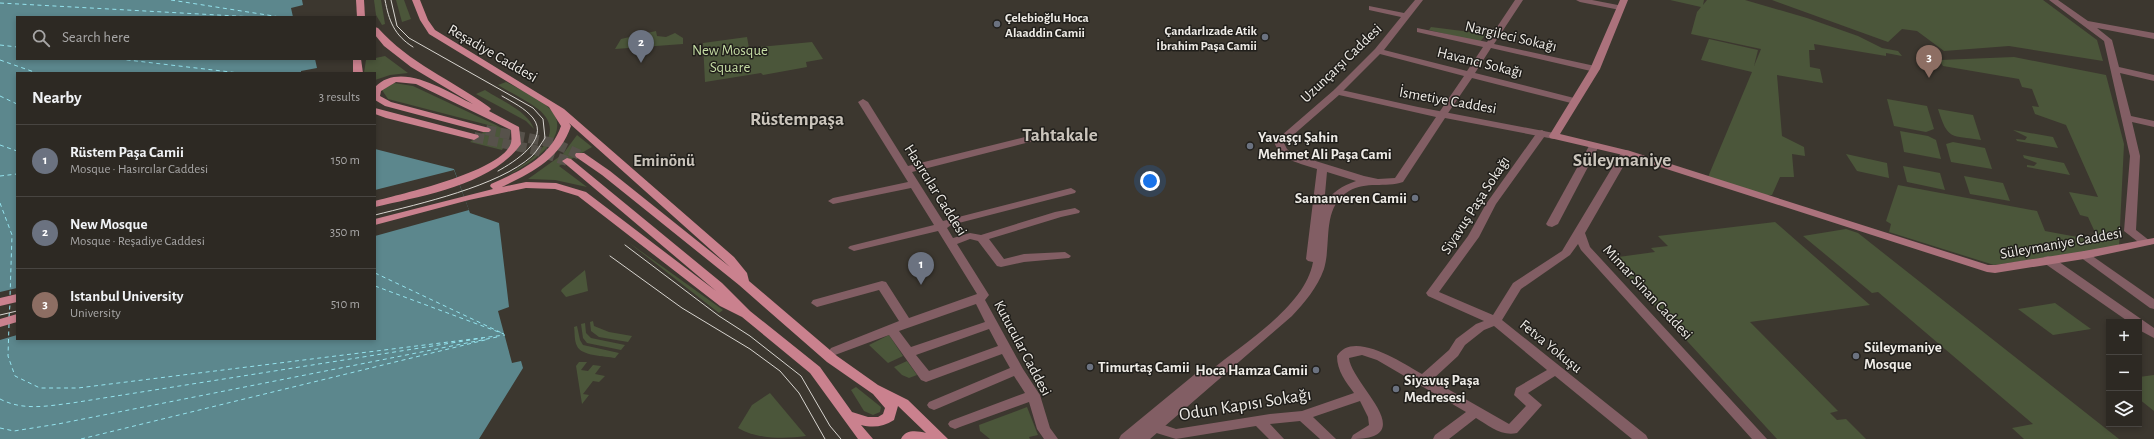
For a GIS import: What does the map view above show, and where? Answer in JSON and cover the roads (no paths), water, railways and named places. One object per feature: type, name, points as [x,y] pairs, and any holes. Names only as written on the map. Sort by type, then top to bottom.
[{"type":"main road","name":"Reşadiye Caddesi","points":[[416,0],[424,20],[437,37],[562,111],[730,258],[741,273],[743,282]]},
{"type":"main road","points":[[361,3],[361,16]]},
{"type":"main road","points":[[361,3],[368,16]]},
{"type":"main road","points":[[1554,136],[1595,69],[1622,4]]},
{"type":"main road","points":[[376,31],[388,47],[406,61],[477,102],[492,115],[516,130],[518,134],[515,144],[494,165],[458,182],[376,204]]},
{"type":"main road","points":[[357,60],[358,72]]},
{"type":"main road","points":[[376,92],[381,85],[389,81],[402,78],[411,80],[477,110],[492,115]]},
{"type":"main road","points":[[376,97],[388,104],[486,130]]},
{"type":"main road","points":[[468,197],[526,171],[539,163],[552,151],[564,134],[566,126],[550,103]]},
{"type":"main road","points":[[376,111],[474,138]]},
{"type":"main road","name":"Süleymaniye Caddesi","points":[[1554,136],[1626,153],[1987,268],[1995,269],[2084,255],[2150,242]]},
{"type":"main road","points":[[580,155],[606,173],[743,282],[832,359],[873,388],[903,403],[940,439]]},
{"type":"main road","points":[[567,161],[718,286],[746,314],[815,370],[858,431],[866,439]]},
{"type":"main road","points":[[376,222],[468,197],[526,185],[546,185],[567,188],[582,194],[724,303],[746,314]]},
{"type":"main road","points":[[0,302],[16,298]]},
{"type":"main road","points":[[0,323],[16,318]]},
{"type":"main road","points":[[846,414],[865,422],[876,423],[889,417],[892,407],[873,388]]},
{"type":"main road","points":[[908,439],[914,436],[932,439]]},
{"type":"street","name":"Uzunçarşı Caddesi","points":[[1322,170],[1289,156],[1282,150],[1279,142],[1337,92],[1378,51],[1419,0]]},
{"type":"street","points":[[1322,170],[1367,181],[1390,184],[1399,180],[1520,0]]},
{"type":"street","points":[[1580,0],[1622,4]]},
{"type":"street","points":[[2053,0],[2108,40],[2135,156],[2130,231],[2150,242]]},
{"type":"street","points":[[1372,8],[1407,16]]},
{"type":"street","points":[[2085,24],[2154,36]]},
{"type":"street","name":"Nargileci Sokağı","points":[[1420,30],[1595,69]]},
{"type":"street","name":"Havancı Sokağı","points":[[1378,51],[1576,101]]},
{"type":"street","points":[[2115,69],[2154,78]]},
{"type":"street","name":"İsmetiye Caddesi","points":[[1337,92],[1380,103],[1554,136]]},
{"type":"street","name":"Hasırcılar Caddesi","points":[[863,102],[915,184],[981,297]]},
{"type":"street","points":[[2126,118],[2154,124]]},
{"type":"street","points":[[905,170],[959,158],[1053,132]]},
{"type":"street","name":"Siyavuş Paşa Sokağı","points":[[1432,293],[1473,237],[1492,204],[1542,133]]},
{"type":"street","points":[[1552,224],[1594,146]]},
{"type":"street","points":[[1424,380],[1454,353],[1460,342],[1480,327],[1495,321],[1517,286],[1566,253],[1626,153]]},
{"type":"street","points":[[1322,170],[1338,176],[1352,184]]},
{"type":"street","points":[[1126,439],[1277,312],[1306,280],[1310,269],[1322,170]]},
{"type":"street","points":[[1141,439],[1272,326],[1306,292],[1315,275],[1330,200],[1340,190],[1352,184],[1367,181]]},
{"type":"street","points":[[833,201],[915,184]]},
{"type":"street","points":[[854,248],[941,227],[947,223],[1071,191]]},
{"type":"street","points":[[950,242],[970,236],[982,238],[1059,214],[1075,211]]},
{"type":"street","name":"Mimar Sinan Caddesi","points":[[1579,233],[1585,248],[1760,439]]},
{"type":"street","points":[[982,238],[1001,263],[1024,258],[1065,256]]},
{"type":"street","points":[[2084,255],[2154,305]]},
{"type":"street","points":[[2048,260],[2132,319]]},
{"type":"street","points":[[817,303],[882,285],[906,323]]},
{"type":"street","name":"Fetva Yokuşu","points":[[1432,293],[1495,321],[1641,439]]},
{"type":"street","points":[[835,351],[906,323],[981,297]]},
{"type":"street","name":"Kutucular Caddesi","points":[[981,297],[992,324],[1017,370],[1033,395],[1044,429],[1051,439]]},
{"type":"street","points":[[908,353],[992,324]]},
{"type":"street","points":[[2142,326],[2154,334]]},
{"type":"street","points":[[891,329],[926,377],[1005,348]]},
{"type":"street","points":[[1358,439],[1376,426],[1376,420],[1364,395],[1345,368],[1342,361],[1343,356],[1350,351],[1371,352],[1477,410],[1505,428],[1512,429],[1535,405],[1521,395],[1521,391],[1556,370]]},
{"type":"street","points":[[934,405],[1017,370]]},
{"type":"street","points":[[955,424],[1033,395]]},
{"type":"street","name":"Odun Kapısı Sokağı","points":[[1154,428],[1176,434],[1259,421],[1303,416],[1364,395]]},
{"type":"street","points":[[1440,439],[1477,410]]},
{"type":"street","points":[[1303,416],[1329,439]]},
{"type":"street","points":[[1259,421],[1277,439]]},
{"type":"water","points":[[0,0],[302,0],[303,5],[291,8],[293,16],[16,16],[16,60],[315,60],[317,68],[301,72],[16,72],[16,340],[376,340],[376,149],[454,169],[470,213],[499,223],[509,307],[498,311],[512,363],[521,361],[523,368],[479,439],[0,439]]},
{"type":"tunnel","points":[[486,130],[554,143],[580,155]]},
{"type":"tunnel","points":[[474,137],[535,150],[567,161]]},
{"type":"tram line","points":[[385,0],[388,15],[393,27],[401,38],[413,47]]},
{"type":"tram line","points":[[376,215],[458,193],[500,176],[518,167],[532,156],[545,138],[543,119],[533,108],[409,38],[397,26],[391,0]]},
{"type":"tram line","points":[[498,171],[521,156],[534,142],[537,134],[537,126],[530,114],[502,96]]},
{"type":"tram line","points":[[625,245],[719,316],[750,336],[801,376],[830,426],[841,439]]},
{"type":"tram line","points":[[610,256],[682,308],[750,349],[780,371],[799,393],[825,439]]},
{"type":"tram line","points":[[0,315],[16,311]]},
{"type":"place","name":"Çelebioğlu Hoca Alaaddin Camii","points":[[997,24]]},
{"type":"place","name":"Çandarlızade Atik İbrahim Paşa Camii","points":[[1265,37]]},
{"type":"place","name":"New Mosque","points":[[641,63]]},
{"type":"place","name":"Istanbul University","points":[[1929,78]]},
{"type":"place","name":"Yavaşçı Şahin Mehmet Ali Paşa Cami","points":[[1250,146]]},
{"type":"place","name":"Samanveren Camii","points":[[1415,198]]},
{"type":"place","name":"Rüstem Paşa Camii","points":[[921,285]]},
{"type":"place","name":"Süleymaniye Mosque","points":[[1856,356]]},
{"type":"place","name":"Timurtaş Camii","points":[[1090,367]]},
{"type":"place","name":"Hoca Hamza Camii","points":[[1316,370]]},
{"type":"place","name":"Siyavuş Paşa Medresesi","points":[[1396,389]]},
{"type":"district","name":"Rüstempaşa","points":[[797,118]]},
{"type":"district","name":"Tahtakale","points":[[1060,134]]},
{"type":"district","name":"Süleymaniye","points":[[1622,159]]},
{"type":"district","name":"Eminönü","points":[[664,160]]},
{"type":"park label","name":"New Mosque Square","points":[[730,58]]}]
